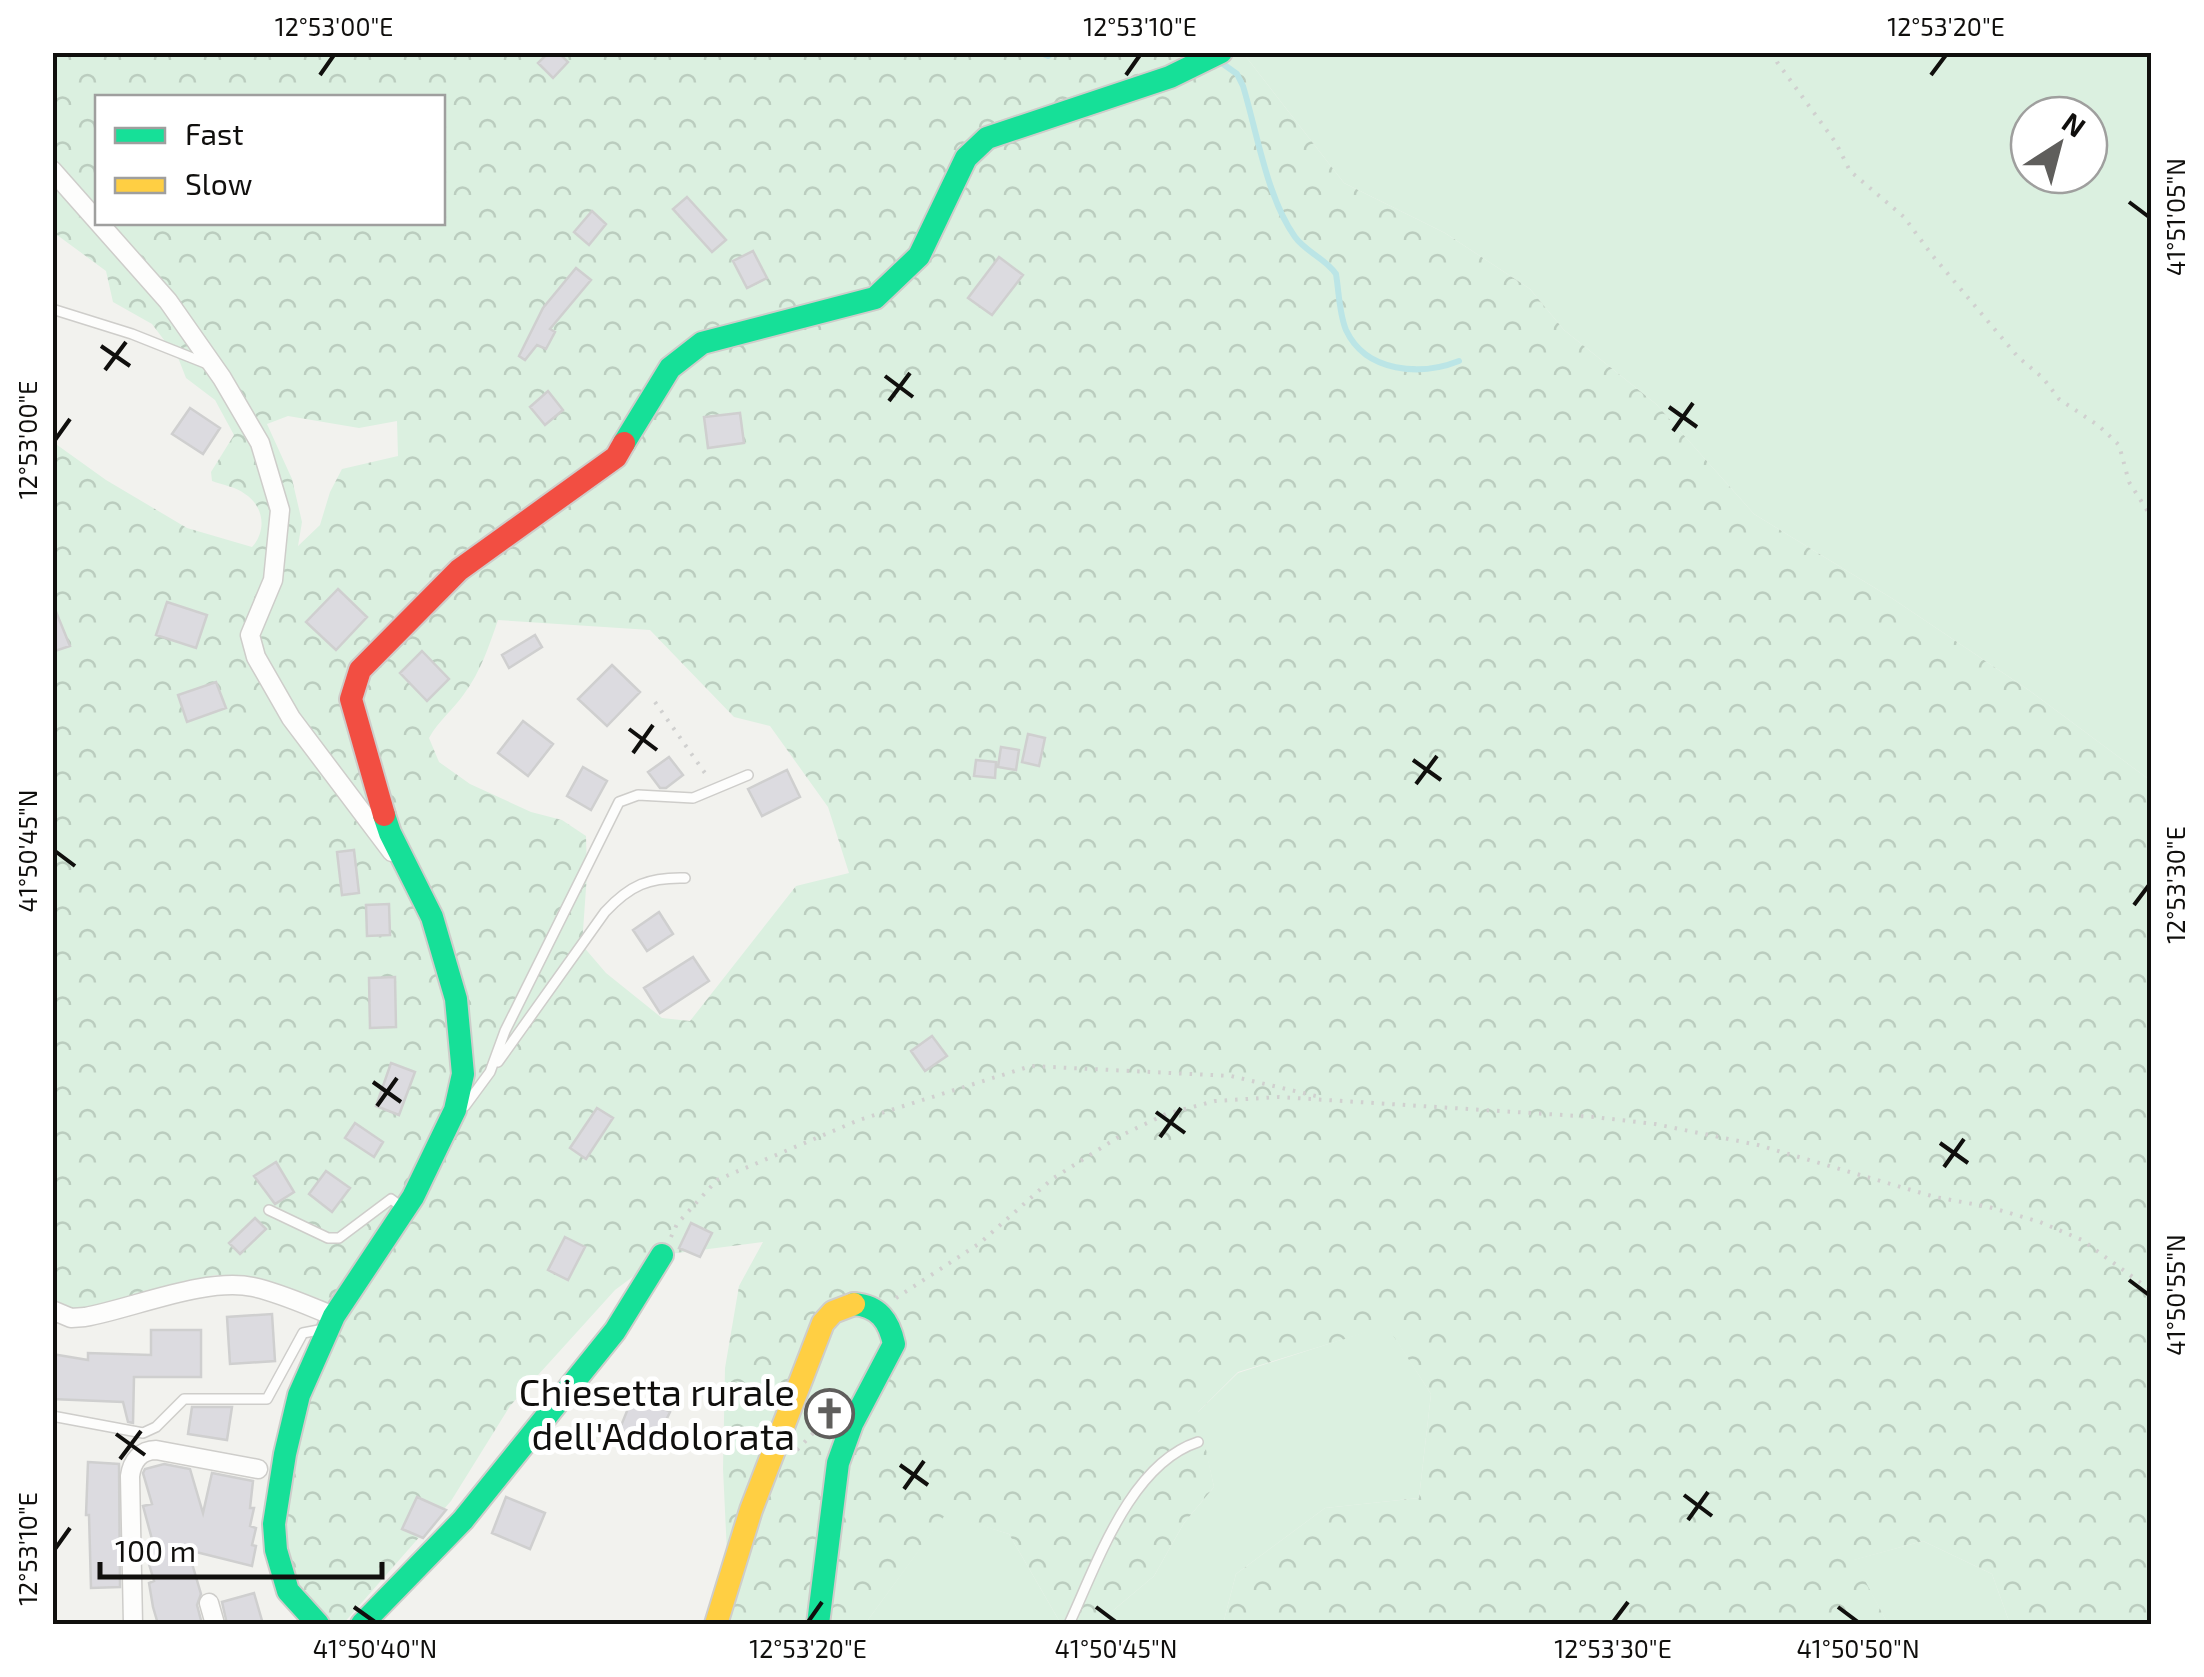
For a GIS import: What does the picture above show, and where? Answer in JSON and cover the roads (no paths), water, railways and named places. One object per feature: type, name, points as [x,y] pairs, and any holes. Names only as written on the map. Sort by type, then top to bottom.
[{"type":"street","points":[[318,1624],[288,1590],[276,1550],[274,1524],[284,1454],[299,1395],[331,1322],[405,1209],[440,1141],[455,1110],[463,1074],[456,999],[432,916],[390,833],[354,718],[351,699],[360,670],[459,570],[616,457],[670,368],[702,343],[875,298],[919,256],[966,158],[987,138],[1170,78],[1221,52]]},
{"type":"street","points":[[52,170],[95,219]]},
{"type":"street","points":[[101,225],[168,301],[260,443],[280,510],[273,580],[250,635],[256,656],[291,718],[368,825],[411,874]]},
{"type":"street","points":[[362,1624],[464,1520],[615,1332],[662,1255]]},
{"type":"street","points":[[52,1310],[71,1318],[85,1318],[191,1290],[250,1286],[278,1294],[331,1322]]},
{"type":"street","points":[[716,1624],[728,1574],[757,1492],[823,1323],[842,1305],[854,1304],[877,1311],[890,1326],[894,1344],[852,1424],[836,1473],[818,1624]]},
{"type":"street","points":[[132,1624],[130,1476],[135,1460],[148,1450],[156,1450],[258,1470]]},
{"type":"street","points":[[209,1604],[215,1624]]},
{"type":"lane","points":[[52,309],[132,334],[214,367]]},
{"type":"lane","points":[[490,1072],[505,1031],[619,802],[638,795],[693,798],[748,775]]},
{"type":"lane","points":[[440,1141],[605,912],[638,883],[657,877],[686,878]]},
{"type":"lane","points":[[269,1210],[328,1238],[339,1238],[391,1199],[405,1209]]},
{"type":"lane","points":[[52,1416],[144,1433],[156,1427],[184,1399],[267,1400],[303,1333],[331,1322]]},
{"type":"lane","points":[[1069,1624],[1134,1494],[1178,1449],[1198,1442]]},
{"type":"waterway","points":[[1039,52],[1048,56],[1054,52]]},
{"type":"waterway","points":[[1219,61],[1237,74],[1243,86],[1270,184],[1285,221],[1295,237],[1336,274],[1344,323],[1355,344],[1381,363],[1396,367],[1428,369],[1459,361]]},
{"type":"place","name":"Chiesetta rurale dell'Addolorata","points":[[830,1413]]}]
